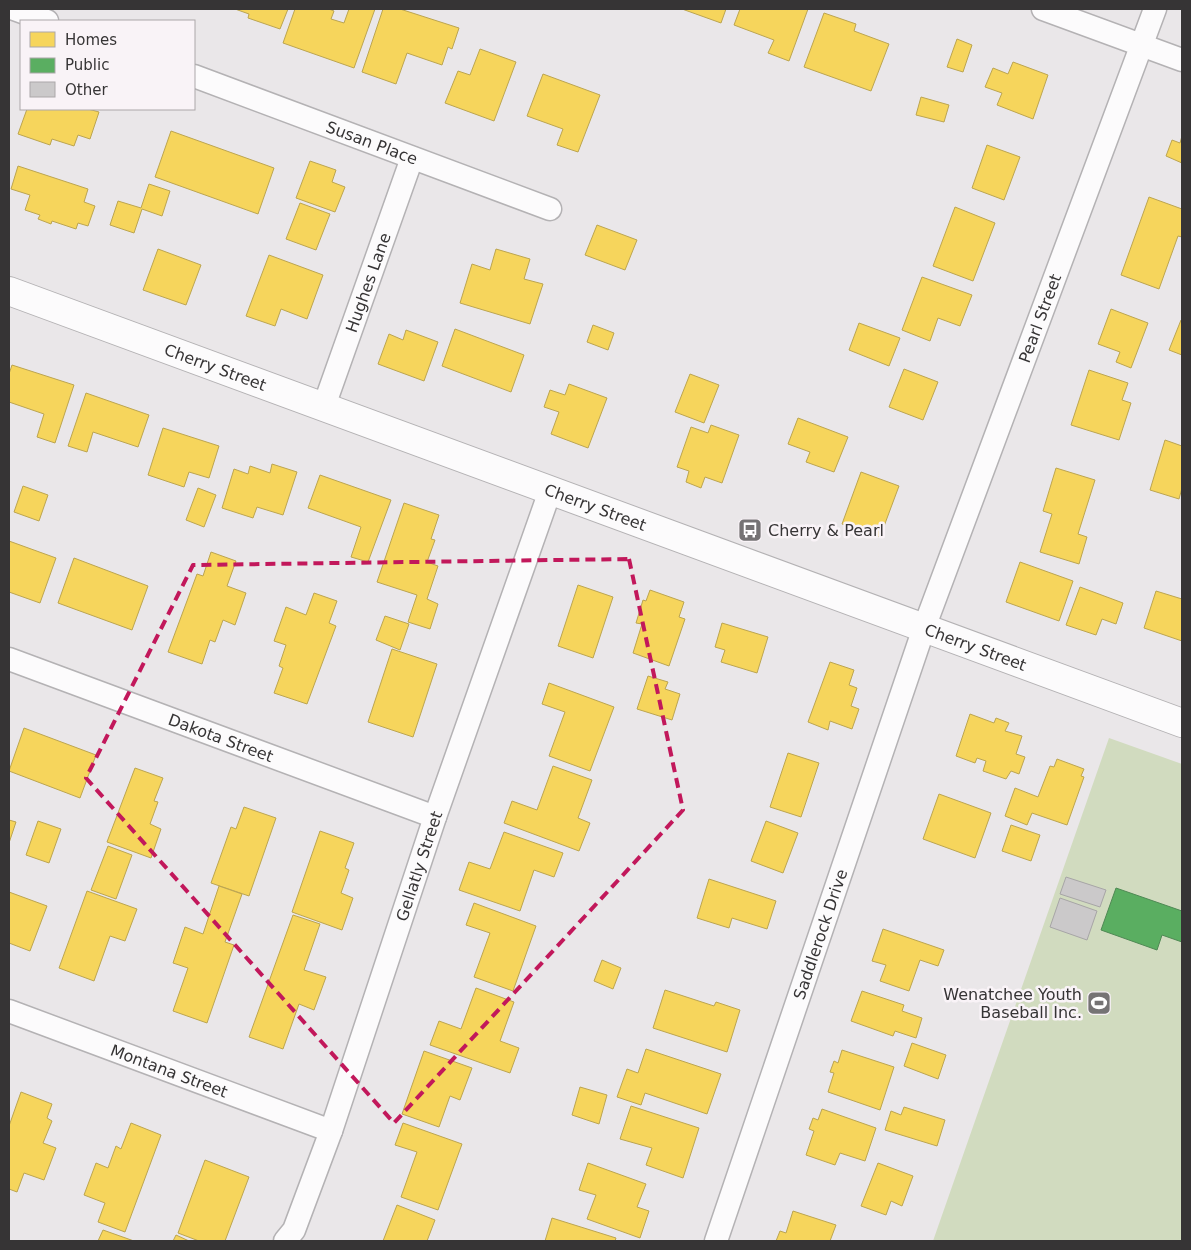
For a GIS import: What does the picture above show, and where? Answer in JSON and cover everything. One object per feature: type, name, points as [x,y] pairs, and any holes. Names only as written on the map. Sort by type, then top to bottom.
[{"type":"main road","name":"Cherry Street","points":[[9,291],[1182,723]]},
{"type":"street","points":[[14,9],[44,20]]},
{"type":"street","points":[[1043,9],[1182,60]]},
{"type":"street","name":"Pearl Street","points":[[924,628],[1155,9]]},
{"type":"street","name":"Susan Place","points":[[195,76],[550,209]]},
{"type":"street","name":"Hughes Lane","points":[[324,406],[412,158]]},
{"type":"street","name":"Gellatly Street","points":[[285,1241],[294,1230],[331,1131],[434,817],[550,490]]},
{"type":"street","name":"Saddlerock Drive","points":[[716,1241],[924,628]]},
{"type":"street","name":"Dakota Street","points":[[9,659],[434,817]]},
{"type":"street","name":"Montana Street","points":[[9,1011],[331,1131]]},
{"type":"highlighted area","points":[[629,559],[683,810],[394,1123],[86,778],[193,565]]},
{"type":"green space","name":"Wenatchee Youth Baseball Inc.","points":[[1109,738],[1182,764],[1182,1241],[933,1241]]},
{"type":"building: Homes","points":[[235,9],[288,9],[280,29],[248,18],[249,14]]},
{"type":"building: Homes","points":[[295,9],[329,9],[334,11],[331,19],[344,23],[349,9],[375,9],[354,68],[283,43]]},
{"type":"building: Homes","points":[[383,9],[400,9],[459,28],[452,49],[448,47],[442,65],[407,53],[396,84],[362,72]]},
{"type":"building: Homes","points":[[682,9],[726,9],[721,23]]},
{"type":"building: Homes","points":[[740,9],[808,9],[789,61],[768,53],[774,40],[734,25]]},
{"type":"building: Homes","points":[[824,13],[856,24],[854,31],[889,44],[871,91],[804,67]]},
{"type":"building: Homes","points":[[957,39],[972,45],[963,72],[947,67]]},
{"type":"building: Homes","points":[[480,49],[516,62],[494,121],[445,103],[458,71],[470,75]]},
{"type":"building: Homes","points":[[1013,62],[1048,75],[1033,119],[997,105],[1002,93],[985,87],[993,68],[1008,74]]},
{"type":"building: Homes","points":[[543,74],[600,95],[578,152],[557,145],[563,129],[527,116]]},
{"type":"building: Homes","points":[[921,97],[949,105],[944,122],[916,115]]},
{"type":"building: Homes","points":[[27,110],[92,110],[99,112],[90,139],[78,135],[74,146],[52,139],[50,145],[18,134]]},
{"type":"building: Homes","points":[[171,131],[274,168],[258,214],[155,177]]},
{"type":"building: Homes","points":[[1182,136],[1182,163],[1166,156],[1172,140],[1180,143]]},
{"type":"building: Homes","points":[[987,145],[1020,157],[1004,200],[972,188]]},
{"type":"building: Homes","points":[[310,161],[336,170],[332,182],[345,187],[335,212],[296,198]]},
{"type":"building: Homes","points":[[18,166],[88,189],[84,202],[95,206],[88,226],[78,223],[76,229],[52,221],[51,224],[38,219],[40,215],[25,210],[30,195],[11,189]]},
{"type":"building: Homes","points":[[149,184],[170,191],[162,216],[142,209],[134,233],[110,225],[118,201],[141,208]]},
{"type":"building: Homes","points":[[1149,197],[1182,209],[1182,237],[1178,236],[1159,289],[1121,275]]},
{"type":"building: Homes","points":[[300,203],[330,214],[316,250],[286,239]]},
{"type":"building: Homes","points":[[955,207],[995,223],[973,281],[933,266]]},
{"type":"building: Homes","points":[[597,225],[637,240],[625,270],[585,255]]},
{"type":"building: Homes","points":[[158,249],[201,265],[186,305],[143,290]]},
{"type":"building: Homes","points":[[496,249],[530,259],[524,279],[543,284],[530,324],[460,303],[472,264],[490,270]]},
{"type":"building: Homes","points":[[269,255],[323,275],[307,319],[281,309],[275,326],[246,316]]},
{"type":"building: Homes","points":[[922,277],[972,295],[960,326],[938,318],[930,341],[902,330]]},
{"type":"building: Homes","points":[[1111,309],[1148,323],[1131,368],[1116,362],[1120,352],[1098,344]]},
{"type":"building: Homes","points":[[1182,321],[1182,355],[1169,350]]},
{"type":"building: Homes","points":[[859,323],[900,338],[889,366],[849,350]]},
{"type":"building: Homes","points":[[593,325],[614,333],[608,350],[587,342]]},
{"type":"building: Homes","points":[[455,329],[524,355],[511,392],[442,366]]},
{"type":"building: Homes","points":[[406,330],[438,342],[424,381],[378,364],[389,334],[403,340]]},
{"type":"building: Homes","points":[[12,365],[74,385],[55,443],[37,437],[44,414],[9,402],[9,374]]},
{"type":"building: Homes","points":[[904,369],[938,382],[923,420],[889,407]]},
{"type":"building: Homes","points":[[1089,370],[1128,383],[1122,400],[1131,403],[1119,440],[1071,425]]},
{"type":"building: Homes","points":[[690,374],[719,385],[704,423],[675,412]]},
{"type":"building: Homes","points":[[569,384],[607,398],[588,448],[551,434],[559,412],[544,407],[550,390],[565,395]]},
{"type":"building: Homes","points":[[86,393],[149,415],[138,447],[93,432],[87,452],[68,446]]},
{"type":"building: Homes","points":[[798,418],[848,437],[834,472],[806,462],[810,452],[788,444]]},
{"type":"building: Homes","points":[[711,425],[739,435],[722,483],[705,477],[701,488],[686,482],[689,471],[677,467],[691,427],[708,433]]},
{"type":"building: Homes","points":[[163,428],[219,446],[209,478],[189,472],[184,487],[148,475]]},
{"type":"building: Homes","points":[[1165,440],[1182,446],[1182,488],[1179,499],[1150,490]]},
{"type":"building: Homes","points":[[272,464],[297,472],[283,515],[257,507],[253,518],[222,508],[234,469],[248,474],[250,466],[270,473]]},
{"type":"building: Homes","points":[[1056,468],[1095,480],[1078,534],[1087,537],[1079,564],[1040,552],[1052,514],[1043,511]]},
{"type":"building: Homes","points":[[861,472],[899,486],[880,537],[842,524]]},
{"type":"building: Homes","points":[[320,475],[391,500],[368,562],[351,557],[361,527],[308,508]]},
{"type":"building: Homes","points":[[23,486],[48,495],[39,521],[14,512]]},
{"type":"building: Homes","points":[[198,488],[216,495],[204,527],[186,520]]},
{"type":"building: Homes","points":[[404,503],[439,515],[431,539],[435,540],[427,562],[438,566],[427,599],[438,604],[430,629],[408,622],[417,595],[377,582]]},
{"type":"building: Homes","points":[[9,541],[56,558],[40,603],[9,592]]},
{"type":"building: Homes","points":[[211,552],[236,561],[227,586],[246,593],[235,625],[223,620],[215,642],[210,640],[202,664],[168,652],[197,574],[203,576]]},
{"type":"building: Homes","points":[[74,558],[148,586],[132,630],[58,603]]},
{"type":"building: Homes","points":[[1020,562],[1073,581],[1059,621],[1006,602]]},
{"type":"building: Homes","points":[[578,585],[613,597],[593,658],[558,646]]},
{"type":"building: Homes","points":[[1080,587],[1123,603],[1116,624],[1102,619],[1096,635],[1066,625]]},
{"type":"building: Homes","points":[[650,590],[684,602],[679,617],[685,619],[669,666],[633,653],[642,624],[636,623],[643,600],[646,601]]},
{"type":"building: Homes","points":[[1156,591],[1182,599],[1182,641],[1144,628]]},
{"type":"building: Homes","points":[[314,593],[337,601],[329,623],[336,626],[307,704],[274,693],[283,668],[279,666],[286,645],[274,641],[286,607],[306,615]]},
{"type":"building: Homes","points":[[385,616],[409,624],[400,650],[376,640]]},
{"type":"building: Homes","points":[[722,623],[768,637],[757,673],[721,662],[725,650],[715,647]]},
{"type":"building: Homes","points":[[392,649],[437,664],[413,737],[368,722]]},
{"type":"building: Homes","points":[[830,662],[854,670],[849,685],[857,688],[851,706],[859,709],[852,729],[830,721],[828,730],[808,722]]},
{"type":"building: Homes","points":[[648,676],[668,682],[665,689],[680,694],[672,720],[637,709]]},
{"type":"building: Homes","points":[[549,683],[614,707],[590,771],[549,756],[565,712],[542,704]]},
{"type":"building: Homes","points":[[970,714],[994,723],[996,718],[1009,723],[1005,731],[1022,736],[1016,754],[1025,757],[1019,774],[1011,771],[1006,779],[983,771],[986,761],[977,758],[975,763],[956,756]]},
{"type":"building: Homes","points":[[24,728],[96,755],[80,798],[9,771]]},
{"type":"building: Homes","points":[[788,753],[819,763],[801,817],[770,807]]},
{"type":"building: Homes","points":[[1057,759],[1084,769],[1081,776],[1084,777],[1067,825],[1032,813],[1027,825],[1005,816],[1015,788],[1038,797],[1050,766],[1054,767]]},
{"type":"building: Homes","points":[[553,766],[592,780],[578,818],[590,823],[579,851],[504,823],[512,801],[537,810]]},
{"type":"building: Homes","points":[[135,768],[163,778],[154,801],[158,802],[150,824],[161,829],[151,858],[107,842]]},
{"type":"building: Homes","points":[[939,794],[991,813],[975,858],[923,839]]},
{"type":"building: Homes","points":[[244,807],[276,818],[249,896],[211,883],[231,827],[236,829]]},
{"type":"building: Homes","points":[[9,820],[16,822],[9,843]]},
{"type":"building: Homes","points":[[38,821],[61,829],[49,863],[26,855]]},
{"type":"building: Homes","points":[[766,821],[798,833],[783,873],[751,861]]},
{"type":"building: Homes","points":[[1011,825],[1040,835],[1031,861],[1002,851]]},
{"type":"building: Homes","points":[[320,831],[354,843],[345,868],[349,870],[341,893],[353,898],[342,930],[292,912]]},
{"type":"building: Homes","points":[[504,832],[563,853],[554,877],[534,870],[520,911],[459,890],[469,862],[490,869]]},
{"type":"building: Homes","points":[[108,846],[132,855],[116,899],[91,890]]},
{"type":"building: Homes","points":[[709,879],[776,901],[767,929],[732,918],[729,928],[697,918]]},
{"type":"building: Homes","points":[[219,886],[242,894],[225,942],[234,945],[207,1023],[173,1011],[188,968],[173,963],[185,927],[203,934]]},
{"type":"building: Homes","points":[[87,891],[137,909],[125,941],[110,936],[94,981],[59,968]]},
{"type":"building: Homes","points":[[9,892],[47,906],[30,951],[9,943]]},
{"type":"building: Homes","points":[[474,903],[536,926],[513,991],[474,977],[490,933],[466,925]]},
{"type":"building: Homes","points":[[293,915],[320,924],[304,970],[326,977],[314,1010],[299,1004],[283,1049],[249,1037]]},
{"type":"building: Homes","points":[[883,929],[944,950],[938,966],[920,960],[909,991],[880,981],[886,965],[872,961]]},
{"type":"building: Homes","points":[[602,960],[621,968],[613,989],[594,981]]},
{"type":"building: Homes","points":[[476,988],[514,1002],[500,1041],[519,1048],[510,1073],[430,1045],[439,1021],[461,1029]]},
{"type":"building: Homes","points":[[665,990],[714,1006],[716,1002],[740,1010],[727,1052],[653,1028]]},
{"type":"building: Homes","points":[[862,991],[904,1005],[902,1011],[922,1018],[916,1038],[895,1031],[893,1036],[851,1021]]},
{"type":"building: Homes","points":[[912,1043],[946,1055],[938,1079],[904,1066]]},
{"type":"building: Homes","points":[[646,1049],[721,1074],[707,1114],[645,1093],[641,1105],[617,1097],[627,1069],[638,1073]]},
{"type":"building: Homes","points":[[842,1050],[894,1067],[880,1110],[828,1092],[834,1073],[830,1072],[834,1061],[838,1063]]},
{"type":"building: Homes","points":[[424,1051],[472,1068],[460,1100],[450,1096],[439,1127],[402,1114]]},
{"type":"building: Homes","points":[[580,1087],[607,1095],[599,1124],[572,1115]]},
{"type":"building: Homes","points":[[21,1092],[52,1104],[47,1118],[52,1121],[43,1143],[56,1148],[44,1180],[24,1173],[17,1192],[9,1189],[9,1126]]},
{"type":"building: Homes","points":[[631,1106],[699,1128],[683,1178],[646,1165],[652,1148],[620,1139]]},
{"type":"building: Homes","points":[[904,1107],[945,1120],[937,1146],[885,1130],[891,1111],[901,1115]]},
{"type":"building: Homes","points":[[822,1109],[876,1128],[865,1161],[840,1153],[835,1165],[806,1155],[814,1131],[809,1129],[813,1118],[818,1120]]},
{"type":"building: Homes","points":[[131,1123],[161,1135],[125,1232],[98,1222],[105,1203],[84,1195],[96,1163],[108,1168],[116,1146],[121,1149]]},
{"type":"building: Homes","points":[[403,1123],[462,1144],[438,1210],[401,1197],[417,1152],[395,1145]]},
{"type":"building: Homes","points":[[205,1160],[249,1177],[225,1241],[199,1241],[178,1233]]},
{"type":"building: Homes","points":[[588,1163],[646,1184],[637,1207],[649,1211],[640,1238],[587,1219],[596,1195],[579,1190]]},
{"type":"building: Homes","points":[[878,1163],[913,1176],[902,1206],[891,1201],[886,1215],[861,1206]]},
{"type":"building: Homes","points":[[397,1205],[435,1220],[427,1241],[383,1241]]},
{"type":"building: Homes","points":[[793,1211],[836,1225],[830,1241],[776,1241],[780,1231],[786,1233]]},
{"type":"building: Homes","points":[[552,1218],[616,1238],[615,1241],[545,1241]]},
{"type":"building: Homes","points":[[103,1230],[134,1241],[98,1241]]},
{"type":"building: Homes","points":[[176,1235],[189,1241],[173,1241]]},
{"type":"building: Public","points":[[1116,888],[1182,911],[1182,942],[1162,935],[1157,950],[1101,930]]},
{"type":"building: Other","points":[[1066,877],[1106,890],[1100,907],[1060,894]]},
{"type":"building: Other","points":[[1060,898],[1097,911],[1087,940],[1050,927]]},
{"type":"place","name":"Cherry & Pearl","points":[[750,530]]},
{"type":"place","name":"Wenatchee Youth Baseball Inc.","points":[[1099,1003]]}]
